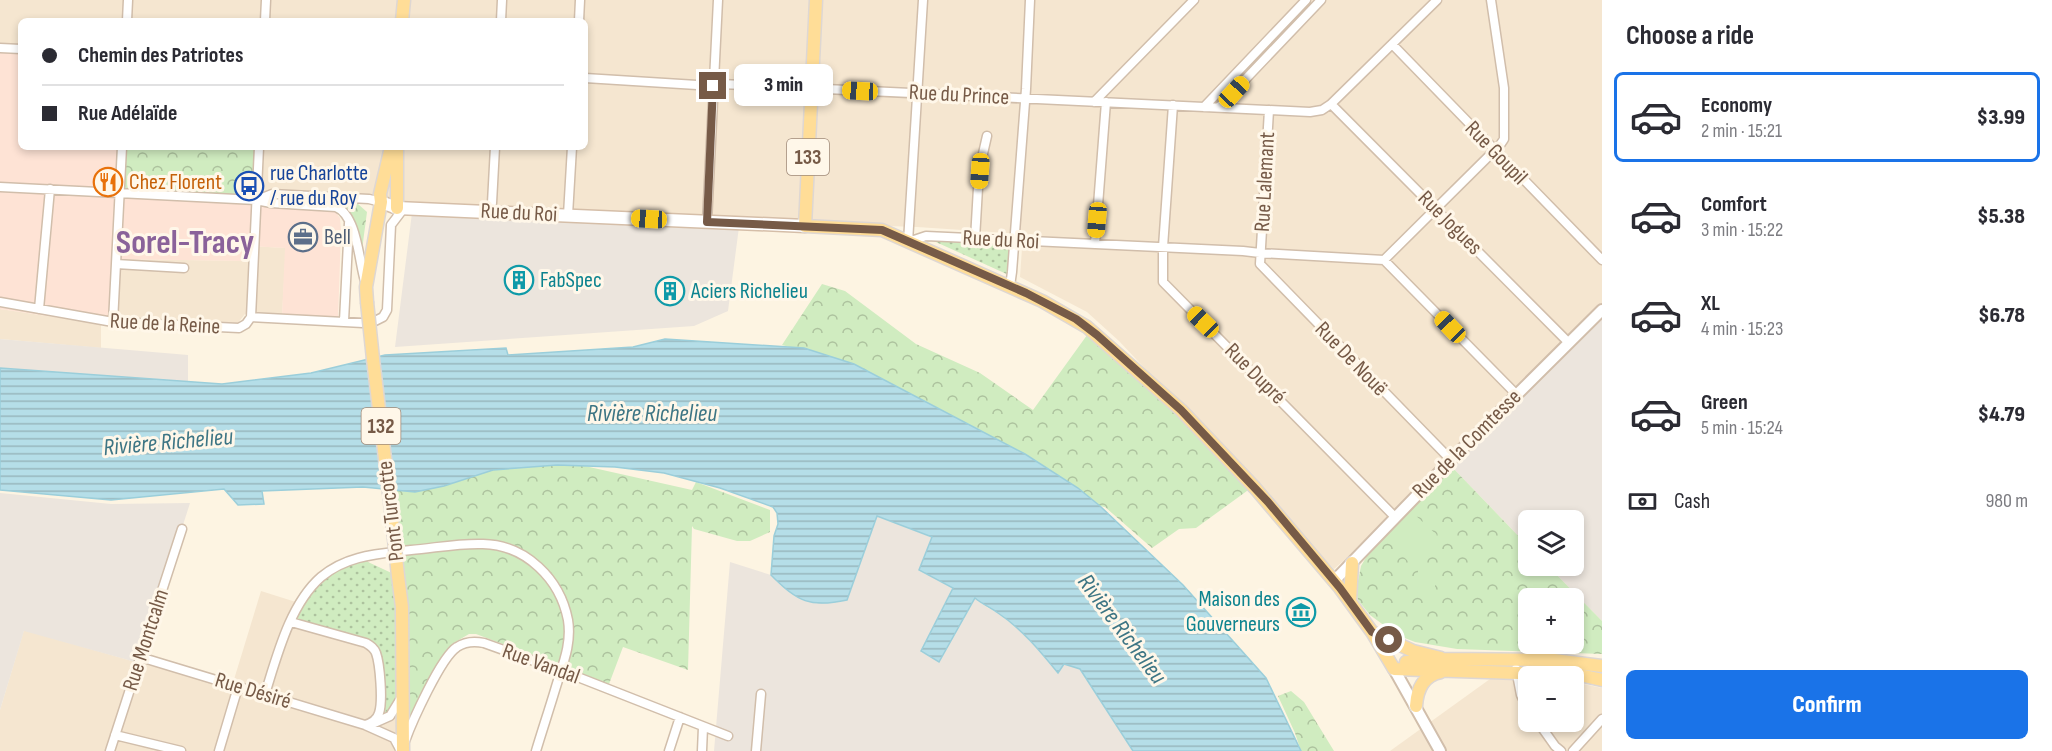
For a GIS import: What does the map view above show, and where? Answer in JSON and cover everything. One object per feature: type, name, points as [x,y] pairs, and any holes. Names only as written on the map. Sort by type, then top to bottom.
[{"type":"main road","points":[[402,18],[404,0]]},
{"type":"main road","name":"133","points":[[805,226],[816,0]]},
{"type":"main road","name":"132","points":[[366,287],[381,202],[380,194],[390,150]]},
{"type":"main road","points":[[397,150],[401,208]]},
{"type":"main road","name":"Rue du Roi","points":[[381,202],[401,208],[882,230],[908,242]]},
{"type":"main road","points":[[908,242],[1062,311],[1081,323],[1181,410],[1255,488],[1334,580],[1372,632],[1392,665]]},
{"type":"main road","name":"Pont Turcotte","points":[[366,287],[402,607],[403,686]]},
{"type":"main road","points":[[1350,601],[1352,563]]},
{"type":"main road","points":[[1372,632],[1413,651],[1442,658],[1571,661],[1602,666]]},
{"type":"main road","points":[[1392,665],[1433,662],[1442,658]]},
{"type":"main road","points":[[1392,665],[1448,671],[1584,676],[1602,680]]},
{"type":"main road","points":[[1416,706],[1423,682],[1436,673],[1448,671]]},
{"type":"main road","name":"132","points":[[403,686],[403,749]]},
{"type":"street","points":[[127,18],[128,0]]},
{"type":"street","points":[[266,0],[266,18]]},
{"type":"street","points":[[501,18],[502,0]]},
{"type":"street","points":[[579,18],[580,0]]},
{"type":"street","points":[[707,222],[718,0]]},
{"type":"street","points":[[908,242],[922,0]]},
{"type":"street","points":[[1010,286],[1015,242],[1030,0]]},
{"type":"street","points":[[1094,102],[1194,0]]},
{"type":"street","points":[[1204,107],[1306,0]]},
{"type":"street","points":[[1219,107],[1321,0]]},
{"type":"street","points":[[1331,104],[1437,0]]},
{"type":"street","points":[[1491,0],[1504,88],[1504,139],[1384,260],[1516,394]]},
{"type":"street","points":[[1270,38],[1277,46]]},
{"type":"street","name":"Rue Goupil","points":[[1392,44],[1602,260]]},
{"type":"street","points":[[0,48],[18,49]]},
{"type":"street","name":"Rue du Prince","points":[[588,78],[713,86],[721,84],[1310,112],[1322,110],[1331,104]]},
{"type":"street","points":[[1095,244],[1106,102]]},
{"type":"street","name":"Rue Jogues","points":[[1331,104],[1568,342]]},
{"type":"street","name":"Rue Dupré","points":[[1173,105],[1162,279],[1395,517]]},
{"type":"street","name":"Rue Lalemant","points":[[1260,254],[1269,110]]},
{"type":"street","points":[[975,239],[980,171],[987,136]]},
{"type":"street","points":[[112,322],[122,150]]},
{"type":"street","points":[[251,316],[259,150]]},
{"type":"street","points":[[490,211],[495,150]]},
{"type":"street","points":[[568,215],[572,150]]},
{"type":"street","name":"Rue du Roi","points":[[0,186],[256,200],[271,204],[336,207],[344,212],[349,223]]},
{"type":"street","points":[[39,309],[50,189]]},
{"type":"street","name":"Rue du Roi","points":[[256,200],[272,194],[369,199],[381,202]]},
{"type":"street","points":[[375,321],[387,310],[391,225],[401,208]]},
{"type":"street","points":[[349,223],[355,236],[366,287]]},
{"type":"street","points":[[344,321],[349,223]]},
{"type":"street","name":"Rue du Roi","points":[[908,242],[926,236],[1384,260]]},
{"type":"street","name":"Rue De Nouë","points":[[1260,254],[1262,268],[1450,460]]},
{"type":"street","points":[[116,264],[184,268]]},
{"type":"street","name":"Rue de la Reine","points":[[0,302],[112,322],[239,328],[246,324],[251,316],[363,323]]},
{"type":"street","name":"Rue de la Comtesse","points":[[1334,580],[1450,460],[1602,310]]},
{"type":"street","name":"Rue Montcalm","points":[[110,751],[182,529]]},
{"type":"street","points":[[265,694],[275,660],[305,594],[320,578],[339,564],[364,556],[453,545],[496,545],[526,557],[552,581],[564,605],[569,638],[568,650],[536,751]]},
{"type":"street","points":[[291,622],[366,643],[373,649],[378,660],[380,705],[377,718],[365,725]]},
{"type":"street","name":"Rue Vandal","points":[[403,749],[442,664],[459,645],[472,641],[484,643],[561,671],[728,736]]},
{"type":"street","name":"Rue Désiré","points":[[140,657],[365,725],[394,738],[403,749]]},
{"type":"street","points":[[1515,660],[1518,682]]},
{"type":"street","points":[[1392,665],[1440,751]]},
{"type":"street","points":[[365,725],[376,724],[390,716],[400,701],[403,686]]},
{"type":"street","points":[[219,751],[238,687]]},
{"type":"street","points":[[756,751],[761,694]]},
{"type":"street","points":[[669,751],[680,717]]},
{"type":"street","points":[[1573,751],[1602,719]]},
{"type":"street","points":[[702,751],[703,727]]},
{"type":"street","points":[[1545,732],[1561,751]]},
{"type":"street","points":[[115,735],[181,751]]},
{"type":"shaded area","points":[[0,0],[1602,0],[1602,315],[1452,467],[1334,569],[1119,341],[1087,312],[1020,277],[1023,234],[917,227],[568,215],[369,202],[254,200],[258,150],[588,150],[588,18],[18,18],[18,48],[0,47]]},
{"type":"shaded area","points":[[0,47],[18,48],[18,150],[122,150],[119,192],[334,210],[340,218],[338,320],[282,315],[285,248],[250,246],[248,261],[115,259],[112,318],[101,324],[0,309]]},
{"type":"shaded area","points":[[412,213],[739,227],[728,311],[694,326],[395,347]]},
{"type":"shaded area","points":[[250,246],[286,248],[282,315],[245,314],[237,324],[112,318],[114,259],[248,261]]},
{"type":"shaded area","points":[[0,309],[101,324],[101,348],[0,339]]},
{"type":"shaded area","points":[[1602,315],[1602,621],[1584,603],[1584,588],[1570,588],[1558,576],[1584,576],[1584,510],[1518,510],[1518,536],[1452,467]]},
{"type":"shaded area","points":[[0,339],[188,355],[188,382],[0,368]]},
{"type":"shaded area","points":[[0,493],[111,504],[190,503],[139,663],[24,631],[0,710]]},
{"type":"shaded area","points":[[877,516],[933,538],[954,588],[921,652],[940,661],[974,598],[997,612],[1031,639],[1058,672],[1064,664],[1080,669],[1133,751],[714,751],[730,562],[771,575],[781,586]]},
{"type":"shaded area","points":[[261,591],[394,633],[398,719],[395,751],[0,751],[0,710],[24,630],[139,663],[232,686]]},
{"type":"shaded area","points":[[1490,679],[1518,680],[1518,732],[1584,732],[1584,684],[1602,688],[1602,751],[1390,751]]},
{"type":"green space","points":[[122,150],[257,150],[254,200],[119,193]]},
{"type":"green space","points":[[341,203],[358,204],[367,212],[360,265]]},
{"type":"green space","points":[[927,238],[1013,243],[1011,276]]},
{"type":"green space","points":[[822,284],[845,291],[916,344],[980,373],[1033,410],[1090,331],[1181,410],[1251,488],[1196,528],[1179,529],[1152,548],[1105,507],[1100,506],[1078,488],[1025,454],[854,364],[782,345]]},
{"type":"green space","points":[[558,460],[692,490],[696,482],[770,510],[770,532],[750,541],[737,541],[694,529],[692,526],[688,670],[623,647],[609,684],[476,634],[469,634],[452,644],[408,732],[392,481]]},
{"type":"green space","points":[[1452,467],[1518,536],[1518,576],[1558,576],[1570,588],[1518,588],[1518,651],[1457,649],[1415,642],[1397,635],[1370,615],[1358,600],[1356,591],[1361,566],[1371,549]]},
{"type":"green space","points":[[1414,514],[1437,535],[1410,563],[1388,541]]},
{"type":"green space","points":[[364,556],[368,562],[398,576],[403,685],[393,708],[379,713],[373,649],[291,622],[320,578]]},
{"type":"green space","points":[[1418,570],[1435,570],[1435,597],[1417,597]]},
{"type":"green space","points":[[1584,603],[1602,621],[1602,654],[1584,653]]},
{"type":"green space","points":[[1291,691],[1304,702],[1334,751],[1301,751],[1278,696]]},
{"type":"water","name":"Rivière Richelieu","points":[[665,339],[804,348],[854,364],[1025,454],[1078,488],[1183,585],[1266,678],[1301,751],[1133,751],[1080,669],[1064,664],[1058,673],[1023,633],[975,598],[939,662],[921,651],[953,588],[919,570],[932,537],[877,516],[847,600],[824,603],[805,601],[771,575],[774,536],[778,524],[777,513],[773,507],[720,488],[664,473],[615,467],[557,465],[493,470],[444,486],[415,492],[363,487],[262,491],[264,504],[238,505],[224,489],[111,500],[0,490],[0,368],[222,384],[311,373],[385,355],[506,348],[508,355],[633,347]]},
{"type":"place","name":"Chez Florent","points":[[108,182]]},
{"type":"place","name":"rue Charlotte / rue du Roy","points":[[249,186]]},
{"type":"place","name":"Bell","points":[[303,237]]},
{"type":"place","name":"FabSpec","points":[[519,280]]},
{"type":"place","name":"Aciers Richelieu","points":[[670,291]]},
{"type":"place","name":"Maison des Gouverneurs","points":[[1301,612]]},
{"type":"district","name":"Sorel-Tracy","points":[[185,242]]},
{"type":"route","points":[[713,86],[707,222],[882,230],[1026,293],[1076,319],[1181,410],[1268,502],[1305,545],[1372,632],[1389,640]]}]
